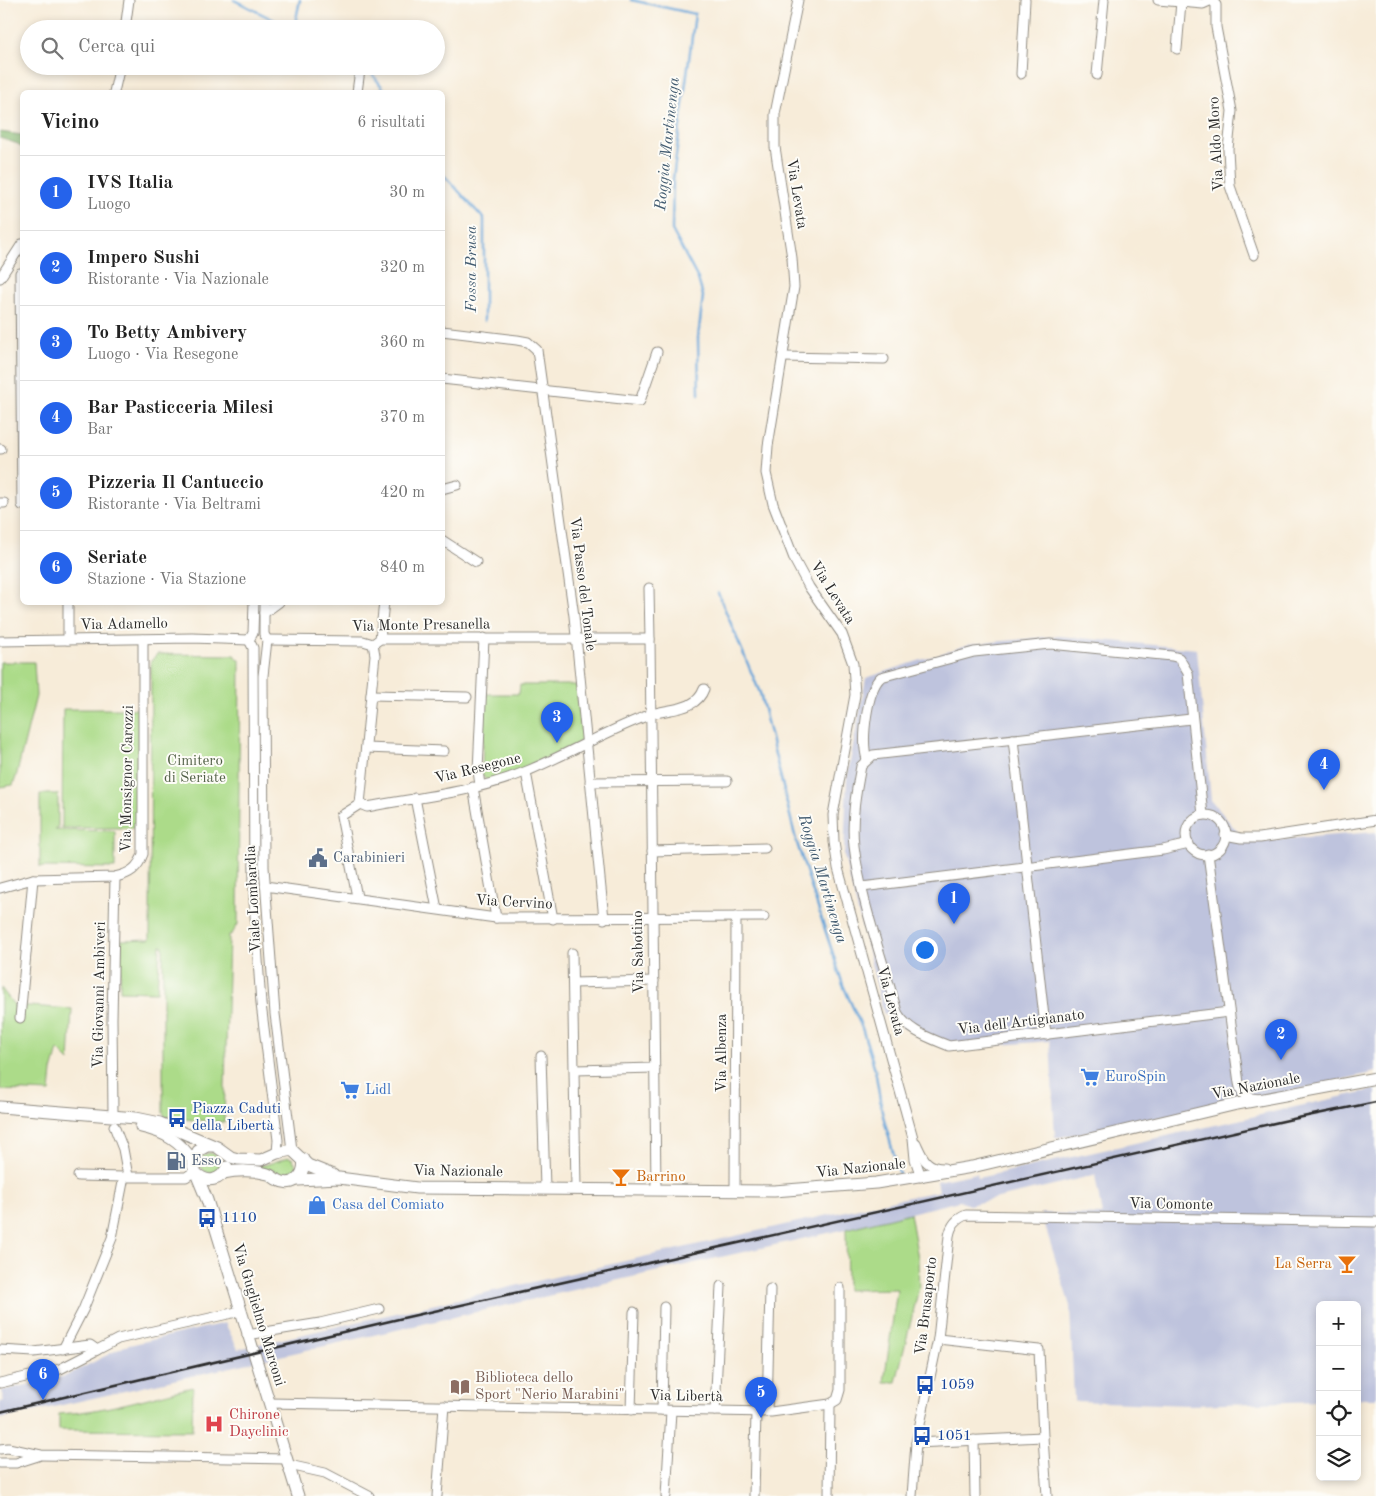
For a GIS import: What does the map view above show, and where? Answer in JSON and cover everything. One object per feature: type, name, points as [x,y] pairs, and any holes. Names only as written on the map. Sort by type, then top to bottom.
[{"type":"main road","name":"Via Nazionale","points":[[220,1176],[239,1171],[267,1174],[285,1182],[339,1178],[417,1188],[793,1191],[899,1181],[921,1177],[972,1167],[1238,1104],[1376,1078]]},
{"type":"main road","points":[[0,1109],[113,1114],[160,1123],[218,1149],[231,1158],[255,1160],[270,1157],[277,1152],[292,1150]]},
{"type":"main road","name":"Via Guglielmo Marconi","points":[[0,1109],[114,1120],[153,1130],[176,1140],[184,1147],[194,1166],[207,1200],[298,1496]]},
{"type":"main road","points":[[218,1149],[202,1148],[194,1166],[207,1180],[220,1176]]},
{"type":"main road","points":[[207,1200],[227,1162],[218,1149]]},
{"type":"main road","name":"Via Nazionale","points":[[292,1150],[315,1169],[339,1178]]},
{"type":"main road","points":[[298,1180],[304,1170],[303,1159]]},
{"type":"street","points":[[126,20],[129,0]]},
{"type":"street","name":"Via Levata","points":[[798,0],[778,94],[774,134],[794,275],[766,460],[768,485],[796,561],[809,587],[842,634],[852,664],[855,695],[833,815],[834,842],[838,868],[920,1160],[921,1177]]},
{"type":"street","points":[[1021,74],[1024,0]]},
{"type":"street","points":[[1097,75],[1104,0]]},
{"type":"street","points":[[1158,0],[1203,4],[1212,0]]},
{"type":"street","name":"Via Aldo Moro","points":[[1212,0],[1216,6],[1216,27],[1232,111],[1228,149],[1230,186],[1254,255]]},
{"type":"street","points":[[1177,49],[1181,2]]},
{"type":"street","points":[[114,90],[118,75]]},
{"type":"street","points":[[357,90],[359,75]]},
{"type":"street","points":[[0,278],[20,247]]},
{"type":"street","points":[[5,270],[20,273]]},
{"type":"street","name":"Via Passo del Tonale","points":[[445,331],[528,342],[537,350],[576,639],[604,919]]},
{"type":"street","points":[[445,379],[640,401],[657,352]]},
{"type":"street","points":[[783,357],[884,359]]},
{"type":"street","points":[[445,488],[456,485]]},
{"type":"street","points":[[445,542],[476,562]]},
{"type":"street","name":"Via Sabotino","points":[[649,588],[652,714],[652,918],[656,1190]]},
{"type":"street","points":[[68,605],[68,640]]},
{"type":"street","name":"Viale Lombardia","points":[[254,605],[252,640],[254,901],[261,1004],[278,1140],[277,1152]]},
{"type":"street","name":"Viale Lombardia","points":[[264,605],[264,829],[266,886],[275,1014],[292,1150]]},
{"type":"street","points":[[264,613],[275,605]]},
{"type":"street","points":[[356,897],[341,816],[360,804],[376,641],[383,605]]},
{"type":"street","points":[[258,631],[265,640],[257,649],[252,640],[258,631]]},
{"type":"street","points":[[484,638],[477,786],[496,918]]},
{"type":"street","name":"Via Monsignor Carozzi","points":[[0,888],[33,878],[115,877],[126,875],[135,868],[143,854],[143,639]]},
{"type":"street","name":"Via Monte Presanella","points":[[265,640],[650,639]]},
{"type":"street","name":"Via Adamello","points":[[0,641],[252,640]]},
{"type":"street","points":[[1191,719],[879,754],[866,759],[864,746],[867,720],[876,682],[881,677],[974,652],[1050,644],[1172,656],[1179,658],[1188,673],[1191,719],[1203,815]]},
{"type":"street","name":"Via Resegone","points":[[360,804],[367,807],[415,798],[477,786],[526,772],[585,743],[652,714],[695,703],[704,689]]},
{"type":"street","points":[[371,695],[466,697]]},
{"type":"street","points":[[1013,740],[1046,1035]]},
{"type":"street","points":[[366,748],[444,751]]},
{"type":"street","name":"Via dell'Artigianato","points":[[866,759],[860,766],[854,822],[854,846],[862,887],[897,1012],[902,1020],[911,1028],[949,1046],[1229,1012]]},
{"type":"street","points":[[526,772],[554,919]]},
{"type":"street","points":[[590,782],[652,780],[727,781]]},
{"type":"street","points":[[415,798],[437,910]]},
{"type":"street","points":[[1203,815],[1217,818],[1223,826],[1225,835],[1221,846],[1208,854],[1198,853],[1189,844],[1186,835],[1188,826],[1194,819],[1203,815]]},
{"type":"street","points":[[1225,835],[1260,838],[1376,820]]},
{"type":"street","points":[[253,836],[258,831],[264,829]]},
{"type":"street","points":[[862,887],[1163,850],[1189,844]]},
{"type":"street","points":[[652,850],[765,848]]},
{"type":"street","points":[[1208,854],[1240,1090],[1238,1104]]},
{"type":"street","name":"Via Giovanni Ambiveri","points":[[113,1114],[112,1019],[115,877]]},
{"type":"street","points":[[20,1018],[33,878]]},
{"type":"street","name":"Via Cervino","points":[[266,886],[356,897],[496,918],[764,918]]},
{"type":"street","name":"Via Albenza","points":[[735,1190],[736,917]]},
{"type":"street","points":[[572,953],[576,1188]]},
{"type":"street","points":[[572,983],[654,981]]},
{"type":"street","points":[[261,1004],[267,1004],[275,1014]]},
{"type":"street","points":[[541,1056],[545,1188]]},
{"type":"street","points":[[575,1070],[655,1068]]},
{"type":"street","points":[[1240,1090],[1252,1098],[1271,1099]]},
{"type":"street","points":[[272,1093],[278,1096],[284,1093]]},
{"type":"street","points":[[63,1348],[83,1310],[112,1238],[126,1176],[123,1149],[114,1126]]},
{"type":"street","points":[[899,1181],[920,1160],[934,1168],[972,1167]]},
{"type":"street","points":[[78,1176],[186,1177],[194,1166]]},
{"type":"street","name":"Via Comonte","points":[[966,1215],[1376,1222]]},
{"type":"street","name":"Via Brusaporto","points":[[912,1496],[916,1443],[938,1339],[950,1230],[958,1218],[966,1215]]},
{"type":"street","points":[[715,1411],[721,1286]]},
{"type":"street","points":[[829,1496],[830,1404],[837,1400],[840,1390],[840,1288]]},
{"type":"street","points":[[767,1412],[770,1289]]},
{"type":"street","points":[[664,1306],[666,1496]]},
{"type":"street","points":[[247,1335],[320,1323],[379,1309]]},
{"type":"street","points":[[0,1383],[60,1368],[118,1339],[241,1311]]},
{"type":"street","points":[[631,1410],[634,1312]]},
{"type":"street","points":[[938,1339],[1039,1350],[1047,1496]]},
{"type":"street","points":[[0,1350],[34,1352],[90,1345],[97,1350]]},
{"type":"street","name":"Via Libertà","points":[[269,1403],[756,1412],[830,1404]]},
{"type":"street","points":[[437,1496],[444,1406]]},
{"type":"street","points":[[754,1496],[756,1412]]},
{"type":"street","points":[[916,1443],[1043,1437]]},
{"type":"street","points":[[974,1440],[975,1496]]},
{"type":"street","points":[[0,1449],[8,1448],[22,1457]]},
{"type":"street","points":[[0,1463],[22,1457],[41,1455],[288,1462],[325,1473],[369,1496]]},
{"type":"shaded area","points":[[1059,636],[1197,649],[1211,800],[1246,842],[1376,832],[1376,1072],[1253,1100],[1055,1138],[1050,1041],[946,1049],[902,1027],[894,1013],[884,1015],[844,856],[847,778],[866,678],[970,644]]},
{"type":"shaded area","points":[[1376,1089],[1376,1399],[1361,1399],[1361,1301],[1316,1301],[1316,1401],[1190,1405],[1074,1401],[1070,1306],[1041,1213],[1102,1215],[1095,1175],[969,1205],[959,1201],[846,1229],[0,1419],[0,1402],[4,1401],[1,1391],[66,1376],[125,1346],[225,1323],[238,1349],[939,1191],[937,1181],[977,1173],[978,1178]]},
{"type":"green space","points":[[0,132],[20,135],[20,146],[18,144],[0,138]]},
{"type":"green space","name":"Cimitero di Seriate","points":[[157,654],[234,655],[240,660],[238,924],[232,934],[229,935],[224,1122],[166,1118],[163,1113],[163,946],[160,946],[157,992],[120,991],[121,940],[150,939],[151,661]]},
{"type":"green space","points":[[0,662],[34,662],[36,696],[13,785],[0,787]]},
{"type":"green space","points":[[520,685],[576,685],[582,738],[580,742],[526,769],[487,781],[482,775],[484,694],[519,694]]},
{"type":"green space","points":[[63,709],[140,709],[139,828],[62,828]]},
{"type":"green space","points":[[40,794],[58,794],[58,829],[55,830],[115,831],[115,868],[40,867]]},
{"type":"green space","points":[[1,988],[14,1005],[72,1009],[69,1061],[58,1050],[52,1071],[50,1092],[0,1090]]},
{"type":"green space","points":[[210,1153],[217,1156],[220,1163],[217,1170],[210,1173],[203,1170],[200,1163],[203,1156]]},
{"type":"green space","points":[[289,1157],[293,1159],[297,1167],[289,1178],[271,1170],[233,1166],[233,1163],[265,1165]]},
{"type":"green space","points":[[910,1213],[918,1258],[919,1288],[896,1382],[884,1382],[897,1289],[847,1290],[846,1229]]},
{"type":"green space","points":[[193,1387],[192,1431],[59,1430],[59,1414],[110,1407]]},
{"type":"waterway","points":[[234,0],[274,20]]},
{"type":"waterway","name":"Roggia Martinenga","points":[[296,20],[300,0]]},
{"type":"waterway","name":"Roggia Martinenga","points":[[631,0],[695,14],[673,179],[672,230],[698,279],[703,296],[698,338],[699,394]]},
{"type":"waterway","name":"Fossa Brusa","points":[[373,75],[384,90]]},
{"type":"waterway","name":"Fossa Brusa","points":[[445,176],[484,219],[484,321]]},
{"type":"waterway","name":"Roggia Martinenga","points":[[718,593],[760,693],[796,840],[843,985],[862,1028],[875,1069],[882,1112],[899,1174]]},
{"type":"railway","points":[[0,1412],[403,1318],[1376,1102]]},
{"type":"place","name":"To Betty Ambivery","points":[[557,743]]},
{"type":"place","name":"Bar Pasticceria Milesi","points":[[1324,790]]},
{"type":"place","name":"Carabinieri","points":[[318,858]]},
{"type":"place","name":"IVS Italia","points":[[954,924]]},
{"type":"place","name":"Impero Sushi","points":[[1281,1060]]},
{"type":"place","name":"EuroSpin","points":[[1090,1077]]},
{"type":"place","name":"Lidl","points":[[350,1090]]},
{"type":"place","name":"Piazza Caduti della Libertà","points":[[177,1118]]},
{"type":"place","name":"Esso","points":[[176,1161]]},
{"type":"place","name":"Barrino","points":[[621,1177]]},
{"type":"place","name":"Casa del Comiato","points":[[317,1205]]},
{"type":"place","name":"1110","points":[[207,1218]]},
{"type":"place","name":"La Serra","points":[[1347,1264]]},
{"type":"place","name":"1059","points":[[925,1385]]},
{"type":"place","name":"Biblioteca dello Sport \"Nerio Marabini\"","points":[[460,1387]]},
{"type":"place","name":"Seriate","points":[[43,1400]]},
{"type":"place","name":"Pizzeria Il Cantuccio","points":[[761,1418]]},
{"type":"place","name":"Chirone Dayclinic","points":[[214,1424]]},
{"type":"place","name":"1051","points":[[922,1436]]}]
